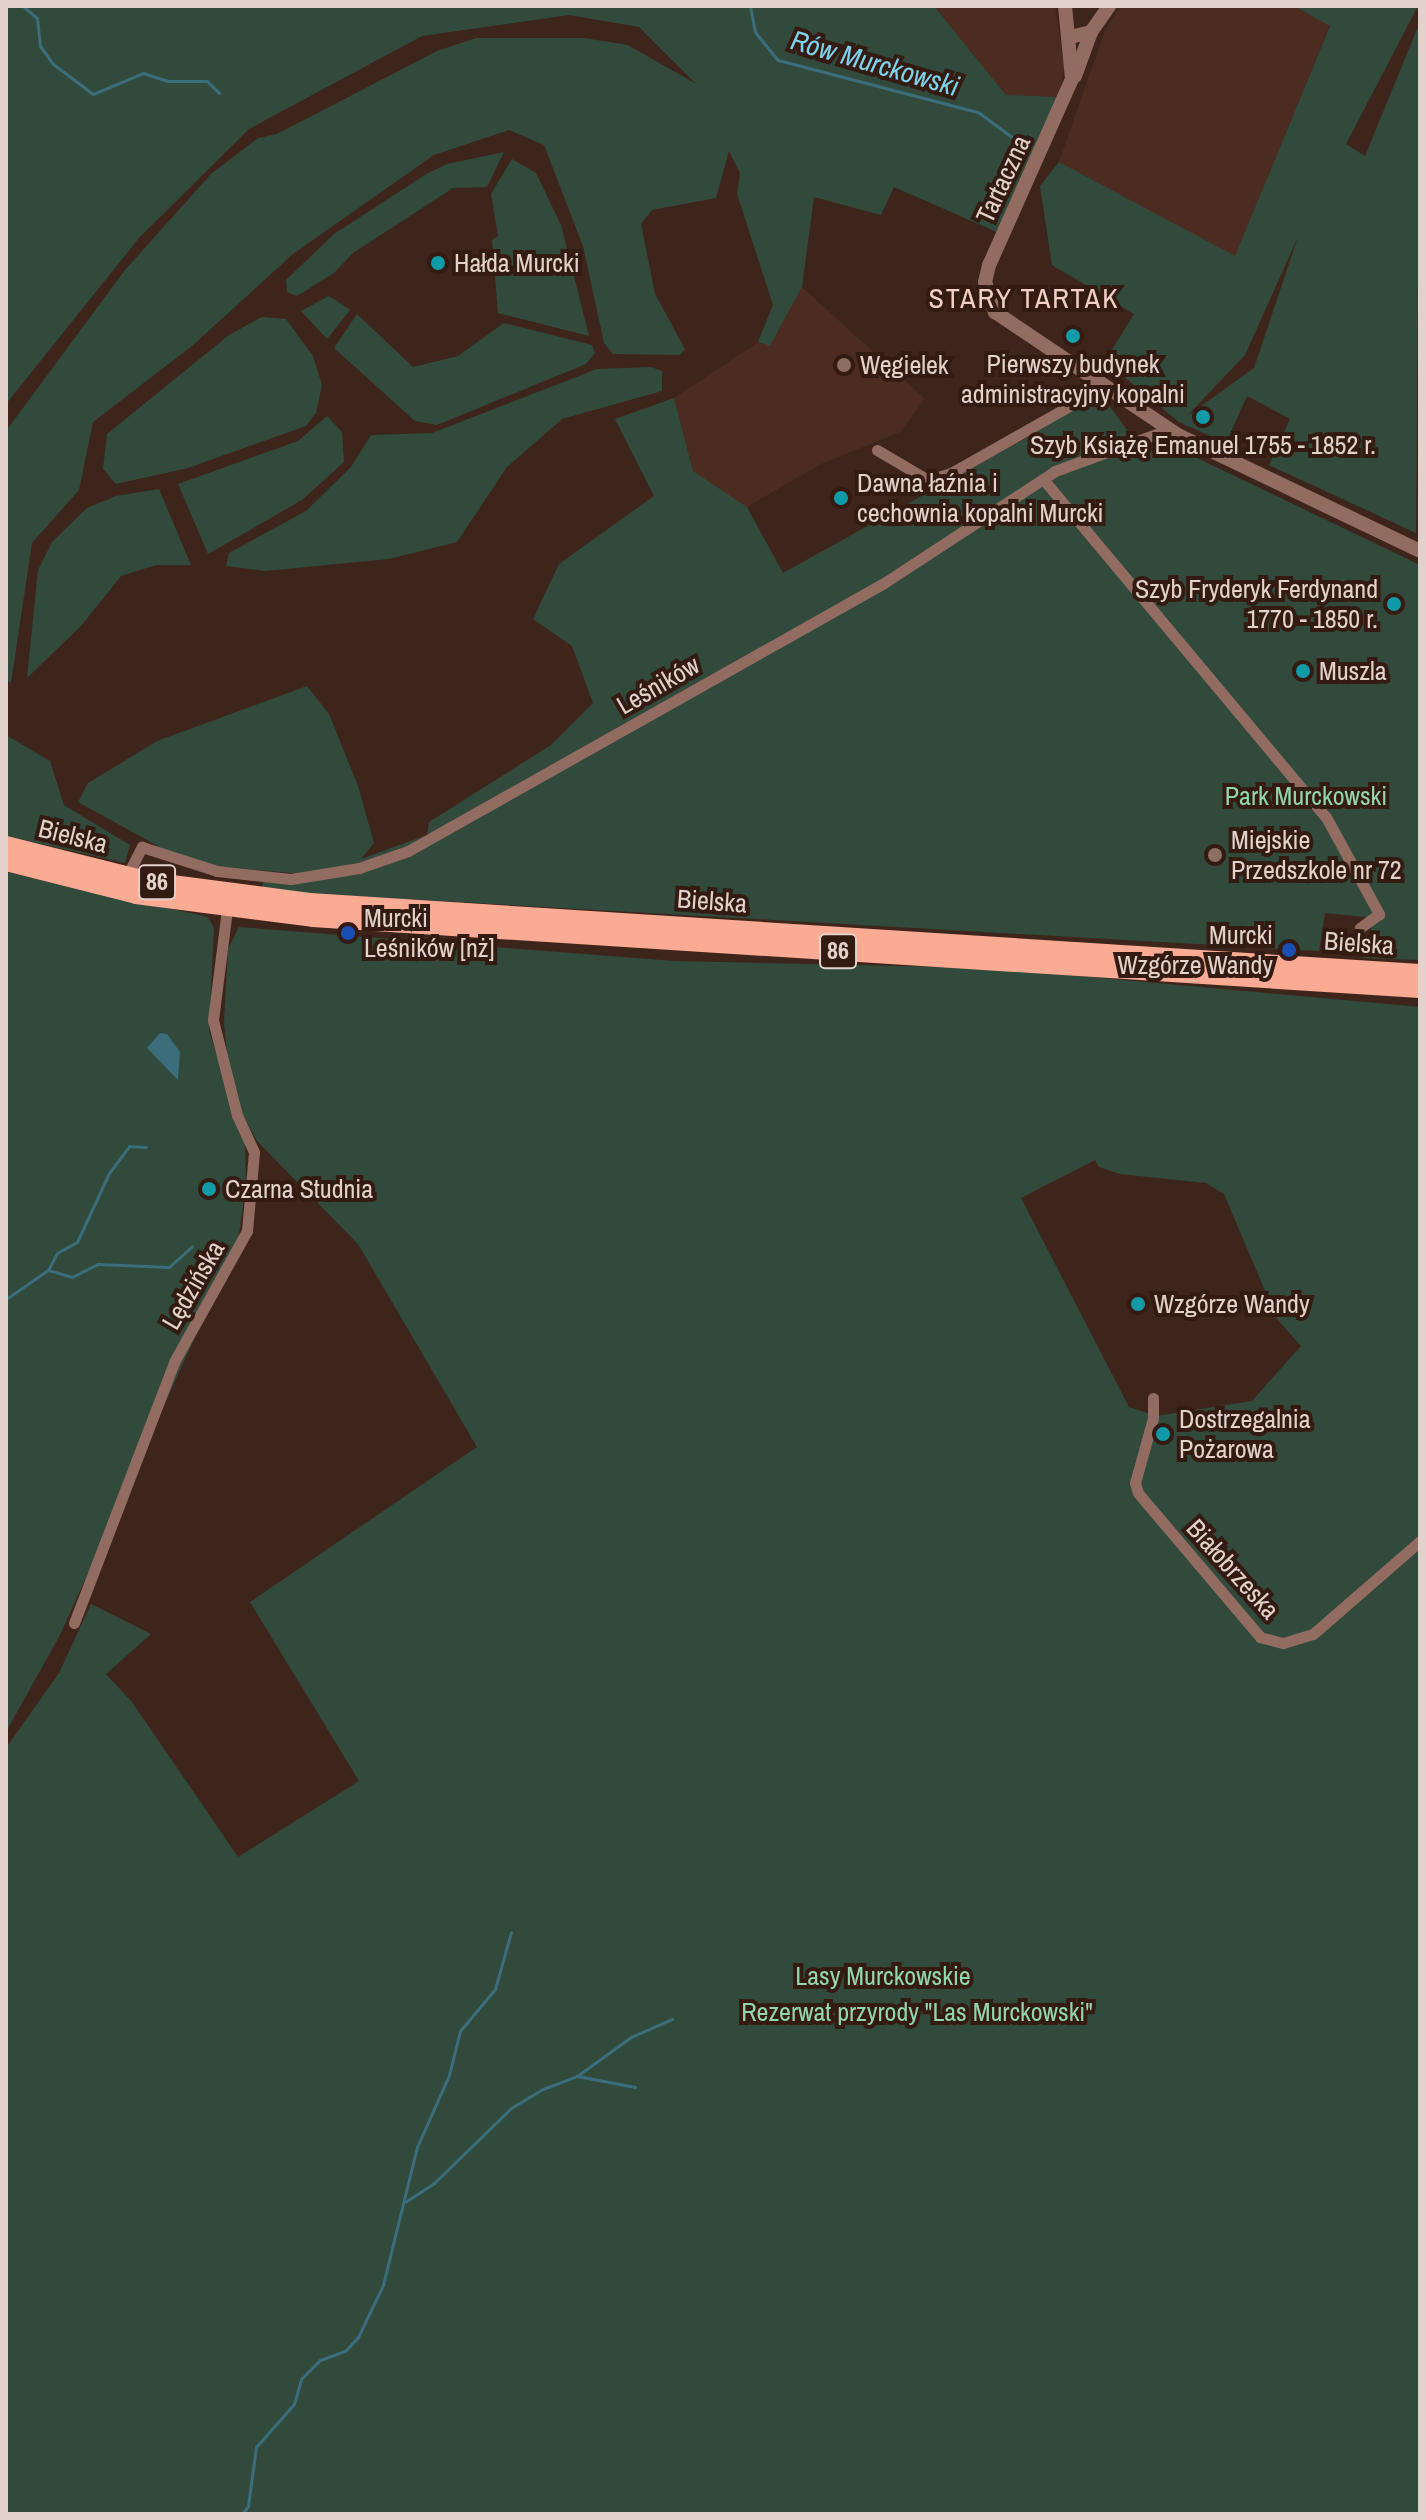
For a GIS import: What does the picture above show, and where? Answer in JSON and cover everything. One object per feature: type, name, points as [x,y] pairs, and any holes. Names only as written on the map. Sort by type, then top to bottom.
[{"type":"main road","name":"Bielska","points":[[6,845],[127,876],[310,902],[1420,973]]},
{"type":"main road","name":"Bielska","points":[[6,862],[136,895],[227,909],[1420,989]]},
{"type":"street","name":"Tartaczna","points":[[1065,6],[1072,79]]},
{"type":"street","name":"Tartaczna","points":[[1099,378],[1005,320],[989,301],[989,265],[1091,32],[1109,6]]},
{"type":"street","points":[[1070,37],[1091,32]]},
{"type":"street","points":[[877,450],[928,480],[951,473],[1073,404],[1099,378],[1170,429],[1420,551]]},
{"type":"street","name":"Leśników","points":[[127,876],[142,847],[217,871],[291,879],[359,868],[408,851],[884,583],[1043,479],[1083,458],[1170,429]]},
{"type":"street","points":[[1043,479],[1326,817],[1379,914],[1360,928]]},
{"type":"street","name":"Lędzińska","points":[[74,1623],[174,1362],[247,1231],[254,1152],[233,1102],[213,1020],[227,909]]},
{"type":"street","name":"Białobrzeska","points":[[1153,1398],[1153,1418],[1135,1483],[1138,1493],[1260,1637],[1283,1643],[1313,1634],[1420,1541]]},
{"type":"shaded area","points":[[934,6],[1055,6],[1064,66],[1060,97],[1006,95]]},
{"type":"shaded area","points":[[1120,6],[1294,6],[1330,25],[1235,257],[1059,162],[1105,31]]},
{"type":"shaded area","points":[[802,287],[925,399],[900,432],[821,464],[747,507],[693,471],[674,398],[758,342],[770,346]]},
{"type":"green space","points":[[6,6],[934,6],[1006,95],[1060,97],[999,233],[894,187],[881,215],[814,197],[802,287],[770,346],[758,342],[773,305],[737,194],[740,173],[729,151],[716,198],[652,210],[641,224],[655,294],[685,349],[680,355],[613,354],[604,343],[583,246],[544,145],[509,130],[434,155],[293,254],[192,346],[93,422],[79,490],[32,543],[11,683],[6,680],[6,431],[125,270],[211,174],[258,138],[277,134],[437,51],[476,38],[584,38],[628,45],[696,84],[639,27],[569,15],[422,36],[249,129],[139,238],[6,404]]},
{"type":"green space","points":[[1294,6],[1418,6],[1346,144],[1365,156],[1420,22],[1416,533],[1269,465],[1290,419],[1247,396],[1226,443],[1179,422],[1105,361],[1134,314],[1052,265],[1040,186],[1059,162],[1235,256],[1330,26]],"holes":[[[1298,237],[1254,368],[1187,416],[1245,355]]]},
{"type":"green space","points":[[504,152],[487,187],[453,188],[353,253],[334,273],[297,296],[287,292],[286,280],[334,234],[428,173],[447,164]]},
{"type":"green space","points":[[512,159],[536,173],[561,225],[589,336],[498,313],[492,240],[498,236],[491,194]]},
{"type":"green space","points":[[329,296],[350,310],[327,339],[301,311]]},
{"type":"green space","points":[[357,314],[413,367],[458,356],[504,323],[592,345],[595,353],[586,364],[437,425],[415,421],[334,348]]},
{"type":"green space","points":[[262,317],[286,319],[313,356],[322,385],[316,413],[306,426],[188,468],[116,484],[103,469],[107,434],[229,335]]},
{"type":"green space","points":[[651,367],[662,371],[662,391],[562,419],[507,467],[457,542],[389,559],[265,571],[226,566],[229,553],[306,511],[351,467],[371,435],[432,433],[597,369]]},
{"type":"green space","name":"Park Murckowski","points":[[1098,390],[1132,437],[1104,454],[1134,448],[1193,456],[1420,565],[1420,960],[1363,958],[1374,918],[1325,913],[1319,951],[299,893],[262,888],[263,882],[284,882],[304,874],[222,867],[165,850],[78,802],[88,783],[157,741],[307,686],[329,714],[358,786],[374,843],[361,859],[427,835],[429,822],[551,745],[593,703],[572,646],[533,619],[559,564],[654,496],[615,419],[674,398],[693,471],[747,507],[783,573],[1028,437]]},
{"type":"green space","points":[[327,416],[342,432],[344,462],[302,500],[208,554],[178,484],[298,441]]},
{"type":"green space","points":[[159,489],[191,565],[156,565],[121,576],[81,626],[27,678],[38,570],[52,542],[87,508],[116,496]]},
{"type":"green space","points":[[6,735],[50,761],[64,805],[130,845],[125,863],[6,836]]},
{"type":"green space","points":[[6,872],[208,917],[214,928],[209,1031],[245,1144],[246,1183],[238,1242],[60,1635],[6,1732]]},
{"type":"green space","name":"Lasy Murckowskie","points":[[239,927],[674,961],[992,968],[1420,1007],[1420,2514],[6,2514],[6,1748],[59,1673],[91,1604],[151,1634],[106,1674],[132,1702],[238,1857],[359,1781],[250,1602],[477,1447],[358,1244],[257,1141],[243,1116],[228,1066],[224,1022],[228,949]],"holes":[[[1095,1160],[1099,1167],[1120,1174],[1206,1183],[1224,1194],[1277,1319],[1301,1346],[1252,1401],[1156,1416],[1129,1407],[1021,1198]]]},
{"type":"water","points":[[160,1033],[167,1034],[180,1052],[178,1080],[147,1048]]},
{"type":"waterway","points":[[23,6],[37,18],[40,46],[53,64],[93,94],[143,73],[168,81],[207,81],[219,93]]},
{"type":"waterway","name":"Rów Murckowski","points":[[750,6],[755,32],[778,60],[978,112],[1013,138]]},
{"type":"waterway","points":[[6,1299],[48,1270],[57,1253],[77,1242],[109,1173],[129,1146],[146,1147]]},
{"type":"waterway","points":[[48,1270],[72,1277],[98,1264],[169,1267],[192,1246]]},
{"type":"waterway","points":[[242,2514],[248,2506],[256,2447],[294,2404],[301,2379],[320,2360],[345,2351],[358,2337],[383,2285],[417,2147],[449,2075],[460,2031],[495,1989],[511,1932]]},
{"type":"waterway","points":[[577,2076],[631,2037],[672,2019]]},
{"type":"waterway","points":[[405,2202],[434,2183],[511,2108],[543,2089],[577,2076],[635,2087]]},
{"type":"place","name":"Hałda Murcki","points":[[438,263]]},
{"type":"place","name":"Pierwszy budynek administracyjny kopalni","points":[[1073,336]]},
{"type":"place","name":"Węgielek","points":[[844,365]]},
{"type":"place","name":"Szyb Książę Emanuel 1755 - 1852 r.","points":[[1203,417]]},
{"type":"place","name":"Dawna łaźnia i cechownia kopalni Murcki","points":[[841,498]]},
{"type":"place","name":"Szyb Fryderyk Ferdynand 1770 - 1850 r.","points":[[1394,604]]},
{"type":"place","name":"Muszla","points":[[1303,671]]},
{"type":"place","name":"Miejskie Przedszkole nr 72","points":[[1215,855]]},
{"type":"place","name":"Murcki Leśników [nż]","points":[[348,933]]},
{"type":"place","name":"Murcki Wzgórze Wandy","points":[[1289,950]]},
{"type":"place","name":"Czarna Studnia","points":[[209,1189]]},
{"type":"place","name":"Wzgórze Wandy","points":[[1138,1304]]},
{"type":"place","name":"Dostrzegalnia Pożarowa","points":[[1163,1434]]},
{"type":"district","name":"STARY TARTAK","points":[[1024,298]]},
{"type":"park label","name":"Rezerwat przyrody \"Las Murckowski\"","points":[[917,2012]]}]
